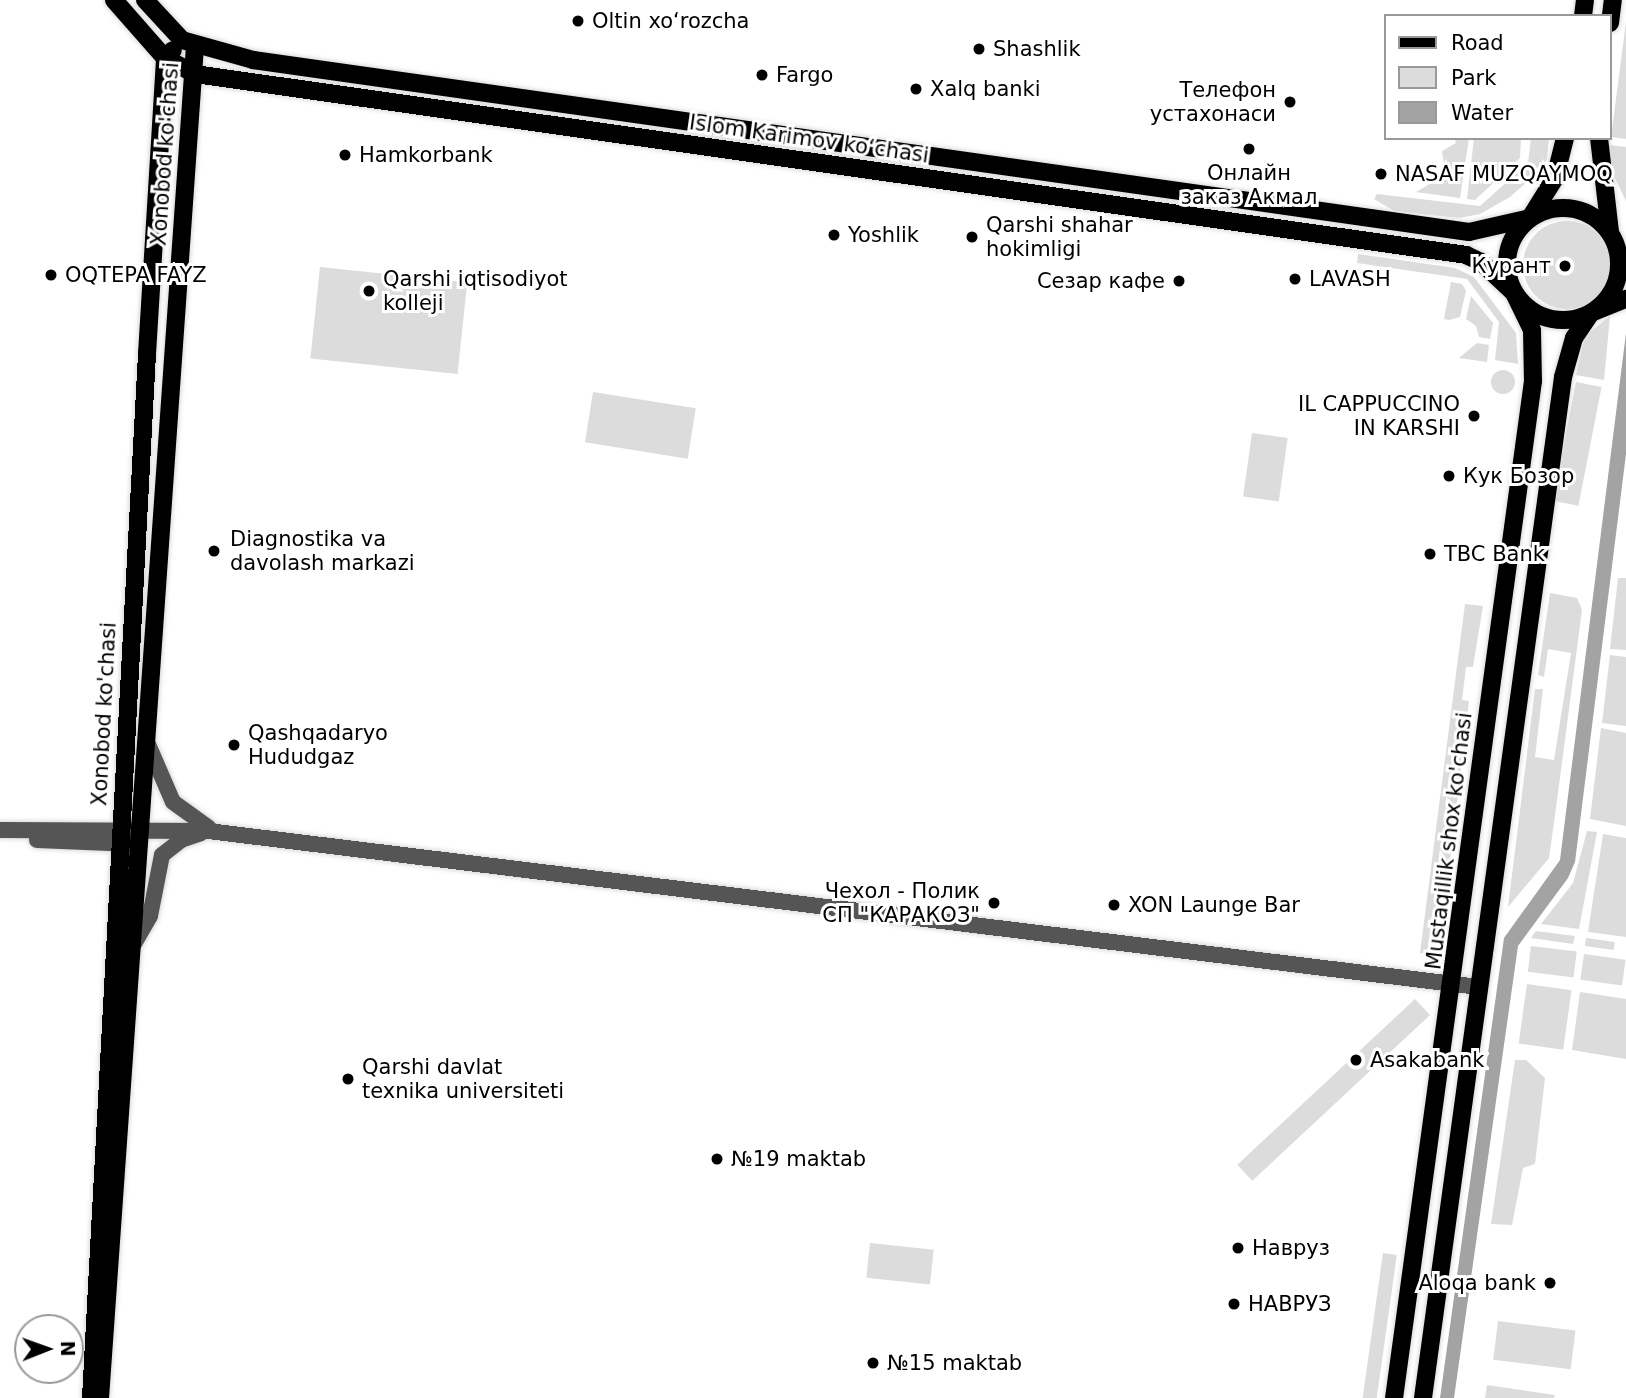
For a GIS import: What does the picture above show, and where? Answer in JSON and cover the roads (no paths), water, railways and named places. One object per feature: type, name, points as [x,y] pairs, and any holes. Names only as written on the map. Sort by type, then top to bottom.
[{"type":"main road","name":"Islom Karimov ko‘chasi","points":[[114,0],[165,58],[195,74],[1466,256],[1493,272],[1514,293]]},
{"type":"main road","points":[[145,0],[189,42]]},
{"type":"main road","name":"Islom Karimov ko‘chasi","points":[[189,42],[253,60],[1469,232],[1530,218]]},
{"type":"main road","name":"Xonobod ko'chasi","points":[[91,1398],[165,58],[189,42],[195,74],[144,735],[100,1398]]},
{"type":"main road","points":[[1564,140],[1555,178],[1530,218],[1518,229],[1508,252],[1508,277],[1514,293],[1540,316],[1557,320],[1591,313],[1626,299]]},
{"type":"main road","points":[[1423,1398],[1563,377],[1574,338],[1591,313],[1606,301],[1618,275],[1617,247],[1608,230],[1599,140]]},
{"type":"main road","points":[[1530,218],[1563,207],[1580,210],[1608,230],[1626,238]]},
{"type":"main road","name":"Mustaqillik shox ko'chasi","points":[[1394,1398],[1454,984],[1533,381],[1532,330],[1514,293]]},
{"type":"street","points":[[144,735],[173,802],[213,832]]},
{"type":"street","points":[[0,830],[120,836]]},
{"type":"street","points":[[0,839],[213,832],[1185,954],[1479,987]]},
{"type":"street","points":[[130,952],[150,916],[163,855],[181,840],[213,832]]},
{"type":"water","points":[[1626,333],[1626,454],[1575,862],[1568,878],[1518,946],[1454,1398],[1440,1398],[1504,938],[1560,860]]},
{"type":"place","name":"Oltin xo‘rozcha","points":[[578,21]]},
{"type":"place","name":"Shashlik","points":[[979,49]]},
{"type":"place","name":"Fargo","points":[[762,75]]},
{"type":"place","name":"Xalq banki","points":[[916,89]]},
{"type":"place","name":"Телефон устахонаси","points":[[1290,102]]},
{"type":"place","name":"Онлайн заказ Акмал","points":[[1249,149]]},
{"type":"place","name":"Hamkorbank","points":[[345,155]]},
{"type":"place","name":"NASAF MUZQAYMOQ","points":[[1381,174]]},
{"type":"place","name":"Yoshlik","points":[[834,235]]},
{"type":"place","name":"Qarshi shahar hokimligi","points":[[972,237]]},
{"type":"place","name":"Курант","points":[[1565,266]]},
{"type":"place","name":"OQTEPA FAYZ","points":[[51,275]]},
{"type":"place","name":"LAVASH","points":[[1295,279]]},
{"type":"place","name":"Сезар кафе","points":[[1179,281]]},
{"type":"place","name":"Qarshi iqtisodiyot kolleji","points":[[369,291]]},
{"type":"place","name":"IL CAPPUCCINO IN KARSHI","points":[[1474,416]]},
{"type":"place","name":"Кук Бозор","points":[[1449,476]]},
{"type":"place","name":"Diagnostika va davolash markazi","points":[[214,551]]},
{"type":"place","name":"TBC Bank","points":[[1430,554]]},
{"type":"place","name":"Qashqadaryo Hududgaz","points":[[234,745]]},
{"type":"place","name":"Чехол - Полик СП \"КАРАКОЗ\"","points":[[994,903]]},
{"type":"place","name":"XON Launge Bar","points":[[1114,905]]},
{"type":"place","name":"Asakabank","points":[[1356,1060]]},
{"type":"place","name":"Qarshi davlat texnika universiteti","points":[[348,1079]]},
{"type":"place","name":"№19 maktab","points":[[717,1159]]},
{"type":"place","name":"Навруз","points":[[1238,1248]]},
{"type":"place","name":"Aloqa bank","points":[[1550,1283]]},
{"type":"place","name":"НАВРУЗ","points":[[1234,1304]]},
{"type":"place","name":"№15 maktab","points":[[873,1363]]}]
